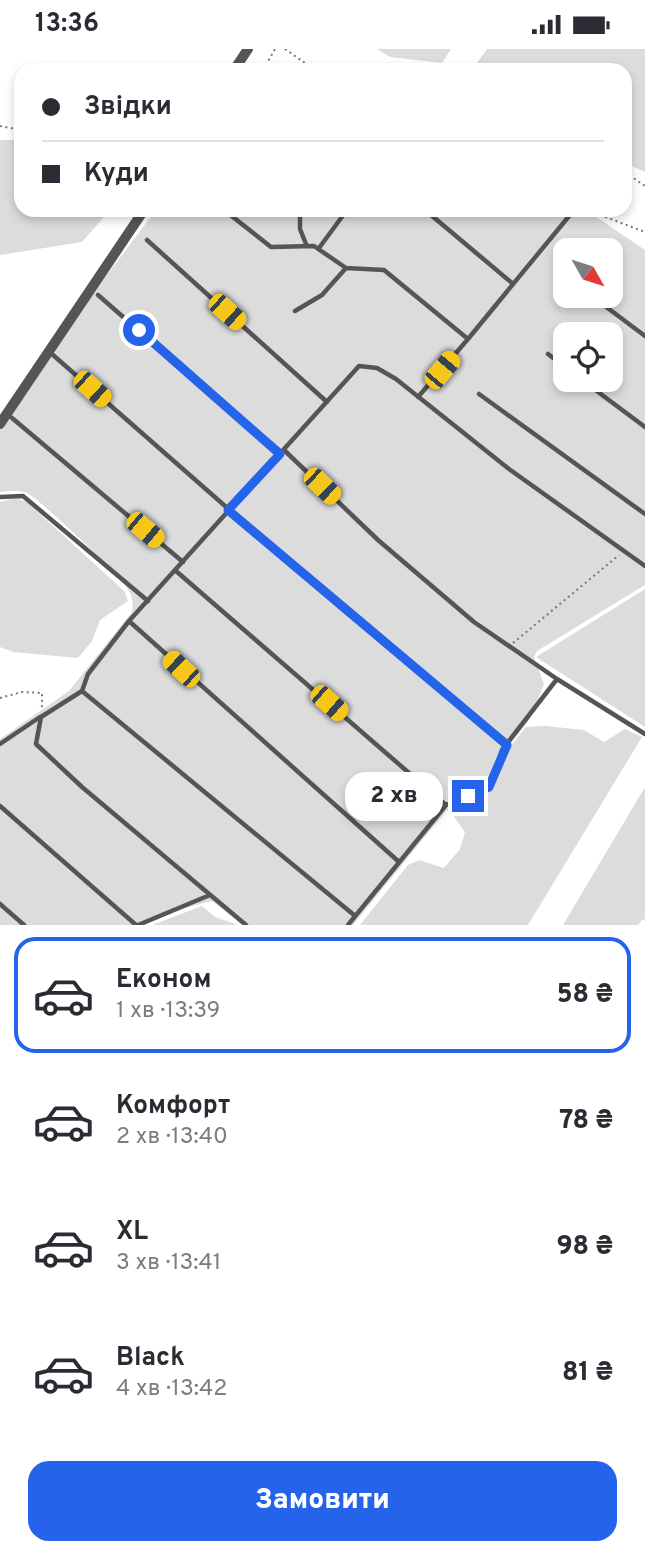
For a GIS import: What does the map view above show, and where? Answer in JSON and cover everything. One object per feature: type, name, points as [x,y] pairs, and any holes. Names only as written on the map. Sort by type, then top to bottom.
[{"type":"street","points":[[0,424],[139,217]]},
{"type":"lane","points":[[233,217],[271,247],[306,244],[319,248],[346,268],[384,270],[468,339]]},
{"type":"lane","points":[[300,217],[300,229],[306,244]]},
{"type":"lane","points":[[319,248],[342,217]]},
{"type":"lane","points":[[433,217],[512,283]]},
{"type":"lane","points":[[418,397],[568,217]]},
{"type":"lane","points":[[147,240],[327,402]]},
{"type":"lane","points":[[295,311],[322,295],[346,268]]},
{"type":"lane","points":[[98,295],[282,452],[378,540],[474,622],[557,679],[645,734]]},
{"type":"lane","points":[[608,308],[645,336]]},
{"type":"lane","points":[[548,354],[553,358]]},
{"type":"lane","points":[[53,355],[228,510],[507,745]]},
{"type":"lane","points":[[0,744],[82,691],[88,674],[129,621],[359,366],[377,368],[509,469],[645,566]]},
{"type":"lane","points":[[598,392],[645,427]]},
{"type":"lane","points":[[479,394],[645,514]]},
{"type":"lane","points":[[12,418],[183,562]]},
{"type":"lane","points":[[0,497],[23,496],[148,601]]},
{"type":"lane","points":[[176,571],[446,805]]},
{"type":"lane","points":[[129,621],[398,861]]},
{"type":"lane","points":[[348,925],[446,805],[489,787],[507,745],[557,679]]},
{"type":"lane","points":[[82,691],[354,915]]},
{"type":"lane","points":[[41,717],[36,744],[82,787],[246,925]]},
{"type":"lane","points":[[0,806],[137,925],[210,895]]},
{"type":"lane","points":[[0,904],[24,925]]},
{"type":"path","points":[[285,49],[305,63]]},
{"type":"path","points":[[605,217],[645,232]]},
{"type":"path","points":[[510,647],[624,552]]},
{"type":"path","points":[[0,698],[14,693],[41,694],[41,717]]},
{"type":"shaded area","points":[[377,49],[451,49],[442,63],[390,57]]},
{"type":"shaded area","points":[[487,49],[645,49],[645,172],[632,166],[632,63],[477,63]]},
{"type":"shaded area","points":[[0,140],[14,140],[14,217],[104,217],[82,242],[0,255]]},
{"type":"shaded area","points":[[151,217],[596,217],[645,250],[645,585],[537,651],[534,657],[544,684],[530,719],[504,752],[491,787],[446,811],[353,925],[243,925],[212,901],[169,912],[144,925],[0,925],[0,739],[69,691],[132,612],[133,604],[123,583],[48,509],[27,493],[0,492],[0,414],[62,324],[106,276]]},
{"type":"shaded area","points":[[15,498],[27,502],[125,592],[128,601],[100,620],[92,641],[78,658],[13,652],[0,647],[0,502]]},
{"type":"shaded area","points":[[645,589],[645,727],[536,657]]},
{"type":"shaded area","points":[[526,727],[584,730],[604,742],[625,729],[642,737],[528,925],[360,925],[408,865],[419,860],[444,868],[460,849],[465,832],[452,814],[493,787],[505,753]]},
{"type":"shaded area","points":[[645,787],[645,921],[643,919],[638,925],[563,925]]},
{"type":"shaded area","points":[[202,906],[215,917],[238,925],[152,925]]},
{"type":"route","points":[[139,330],[280,454],[228,510],[457,706],[507,745],[502,750],[489,787],[468,796]]}]
